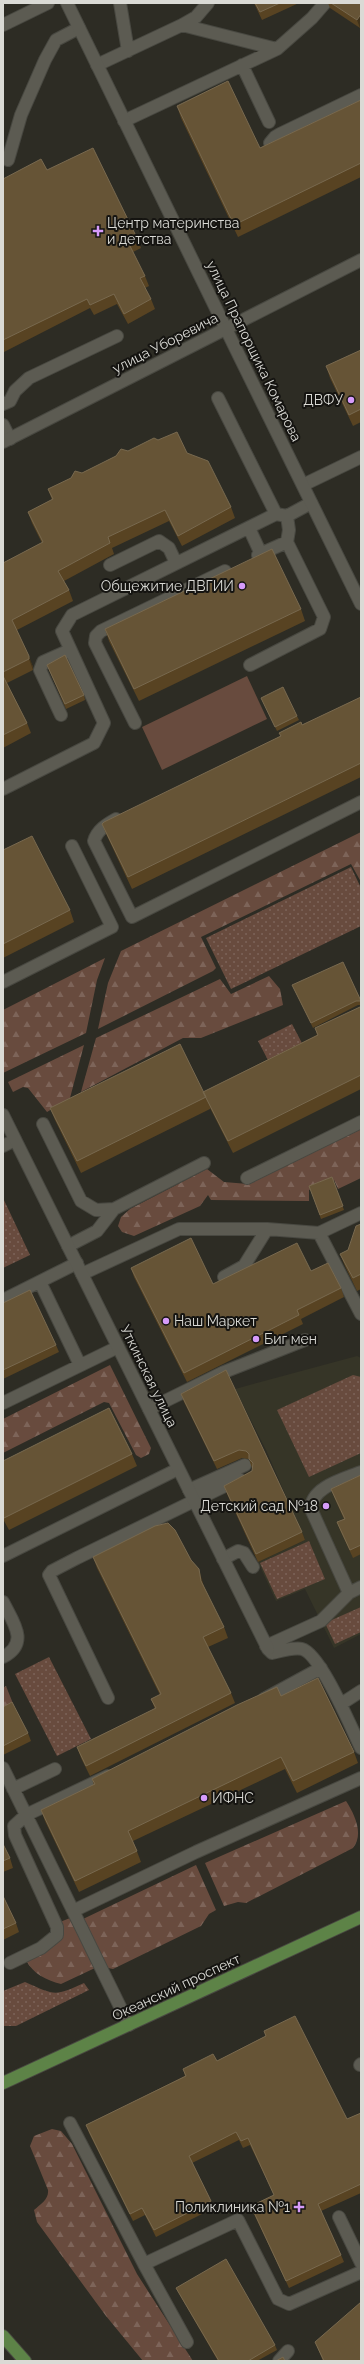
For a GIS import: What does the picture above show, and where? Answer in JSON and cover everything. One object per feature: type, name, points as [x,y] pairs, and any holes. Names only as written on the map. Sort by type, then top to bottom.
[{"type":"main road","name":"Океанский проспект","points":[[3,2083],[361,1917]]},
{"type":"main road","points":[[3,2076],[15,2078]]},
{"type":"main road","points":[[3,2090],[15,2078]]},
{"type":"main road","points":[[4,2334],[25,2361]]},
{"type":"street","points":[[3,25],[48,3]]},
{"type":"street","name":"улица Прапорщика Комарова","points":[[67,3],[361,604]]},
{"type":"street","points":[[120,3],[128,51]]},
{"type":"street","points":[[97,65],[182,25],[196,17],[208,3]]},
{"type":"street","points":[[124,121],[277,49],[312,18],[325,3]]},
{"type":"street","points":[[182,25],[277,49]]},
{"type":"street","points":[[8,160],[21,115],[45,60],[56,40],[79,28]]},
{"type":"street","points":[[242,65],[269,122]]},
{"type":"street","points":[[270,143],[275,137],[361,95]]},
{"type":"street","name":"улица Уборевича","points":[[6,440],[361,260]]},
{"type":"street","points":[[3,404],[10,401],[15,391],[29,378],[117,336]]},
{"type":"street","points":[[218,398],[289,530],[287,542],[324,617],[323,624],[320,628],[250,665]]},
{"type":"street","points":[[3,425],[6,440]]},
{"type":"street","points":[[302,485],[361,457]]},
{"type":"street","points":[[3,789],[94,743],[104,723],[62,631],[72,614],[176,562],[249,528],[311,504]]},
{"type":"street","points":[[249,528],[261,554]]},
{"type":"street","points":[[110,565],[159,541],[169,548],[176,562]]},
{"type":"street","points":[[247,561],[287,542]]},
{"type":"street","points":[[134,723],[95,643],[96,636],[101,631],[233,567]]},
{"type":"street","points":[[61,715],[40,670],[43,662],[70,650]]},
{"type":"street","points":[[125,815],[103,828],[96,835],[94,841],[132,917],[361,802]]},
{"type":"street","points":[[3,982],[112,927],[72,846]]},
{"type":"street","name":"Уткинская улица","points":[[3,1115],[267,1648]]},
{"type":"street","points":[[247,1178],[361,1122]]},
{"type":"street","points":[[43,1124],[81,1201],[96,1210],[114,1209],[204,1163]]},
{"type":"street","points":[[3,1146],[15,1140]]},
{"type":"street","points":[[68,1246],[97,1231],[114,1209]]},
{"type":"street","points":[[3,1300],[40,1282],[79,1269],[179,1229],[267,1229],[319,1233],[361,1213]]},
{"type":"street","points":[[224,1276],[244,1266],[267,1229]]},
{"type":"street","points":[[319,1233],[361,1314]]},
{"type":"street","points":[[40,1282],[80,1365]]},
{"type":"street","points":[[149,1409],[224,1372],[305,1340]]},
{"type":"street","points":[[3,1403],[118,1347]]},
{"type":"street","points":[[3,1556],[178,1469]]},
{"type":"street","points":[[108,1698],[49,1575],[66,1564],[191,1495],[247,1470]]},
{"type":"street","points":[[349,1593],[311,1509],[311,1502],[313,1496],[320,1490],[361,1472]]},
{"type":"street","points":[[223,1559],[238,1551],[244,1553],[253,1567]]},
{"type":"street","points":[[361,1586],[349,1593],[320,1621],[267,1648],[272,1653],[303,1649],[311,1654],[321,1668],[341,1704],[361,1748]]},
{"type":"street","points":[[3,1602],[18,1632],[18,1639],[12,1652],[3,1657]]},
{"type":"street","points":[[250,1706],[321,1668]]},
{"type":"street","points":[[341,1704],[360,1691]]},
{"type":"street","points":[[3,1768],[129,2025]]},
{"type":"street","points":[[13,1789],[55,1769]]},
{"type":"street","points":[[10,1963],[41,1948],[57,1935],[55,1920],[15,1835],[14,1826],[26,1816],[117,1772]]},
{"type":"street","points":[[74,1911],[196,1852],[361,1778]]},
{"type":"street","points":[[70,2123],[187,2342]]},
{"type":"street","points":[[339,2217],[361,2263]]},
{"type":"street","points":[[144,2264],[238,2220],[278,2299],[283,2302],[290,2304],[361,2272]]},
{"type":"street","points":[[279,2361],[288,2351]]},
{"type":"shaded area","name":"Детский сад №18","points":[[357,1356],[361,1358],[361,1634],[334,1648],[305,1589],[276,1601],[258,1562],[305,1540],[266,1450],[235,1389]]},
{"type":"green space","points":[[247,676],[267,719],[162,770],[142,727]]},
{"type":"green space","points":[[361,832],[361,882],[351,864],[201,937],[216,968],[213,971],[98,1029],[108,983],[121,951]]},
{"type":"green space","points":[[351,867],[361,888],[361,926],[231,989],[206,938]]},
{"type":"green space","points":[[105,958],[97,980],[86,1033],[3,1073],[3,1010]]},
{"type":"green space","points":[[269,976],[280,989],[283,1005],[201,1038],[183,1038],[81,1092],[96,1038],[220,979],[231,994]]},
{"type":"green space","points":[[292,1024],[304,1047],[270,1064],[258,1041]]},
{"type":"green space","points":[[84,1045],[70,1098],[47,1112],[28,1088],[23,1087],[13,1092],[8,1082]]},
{"type":"green space","points":[[361,1129],[361,1178],[338,1189],[334,1180],[309,1190],[309,1201],[211,1200],[208,1195],[200,1206],[134,1236],[122,1232],[118,1226],[121,1217],[130,1209],[207,1169],[224,1182],[248,1184]]},
{"type":"green space","points":[[3,1198],[30,1255],[3,1268]]},
{"type":"green space","points":[[110,1365],[151,1448],[149,1454],[141,1458],[136,1455],[109,1403],[104,1402],[3,1453],[3,1419]]},
{"type":"green space","points":[[353,1375],[361,1377],[361,1453],[309,1477],[277,1410]]},
{"type":"green space","points":[[309,1541],[325,1579],[277,1599],[260,1563]]},
{"type":"green space","points":[[361,1607],[361,1632],[335,1644],[325,1623]]},
{"type":"green space","points":[[49,1657],[91,1739],[57,1756],[15,1674]]},
{"type":"green space","points":[[6,1686],[14,1706],[3,1711],[3,1688]]},
{"type":"green space","points":[[346,1801],[357,1824],[358,1837],[353,1848],[246,1903],[238,1902],[224,1906],[205,1863]]},
{"type":"green space","points":[[196,1865],[216,1910],[209,1914],[201,1926],[113,1969],[108,1968],[83,1919]]},
{"type":"green space","points":[[70,1918],[95,1968],[61,1984],[40,1976],[32,1969],[26,1960],[54,1945],[60,1922]]},
{"type":"green space","points":[[25,1982],[54,1993],[66,1991],[84,1983],[89,1990],[16,2026],[3,2026],[3,1991]]},
{"type":"green space","points":[[52,2129],[61,2131],[72,2144],[137,2274],[193,2361],[143,2361],[106,2316],[37,2222],[34,2210],[46,2199],[48,2190],[30,2146],[34,2136]]},
{"type":"building","points":[[255,3],[280,3],[260,12]]},
{"type":"building","points":[[331,3],[361,3],[361,14],[357,20]]},
{"type":"building","points":[[228,81],[260,148],[361,100],[361,163],[234,225],[177,106]]},
{"type":"building","name":"Центр материнства и детства","points":[[93,148],[137,238],[128,242],[145,276],[140,278],[151,299],[124,314],[114,294],[90,305],[87,299],[3,340],[3,179],[41,159],[47,170]]},
{"type":"building","name":"ДВФУ","points":[[361,350],[361,409],[349,415],[326,366]]},
{"type":"building","points":[[177,432],[187,453],[208,461],[231,507],[178,536],[165,510],[108,537],[110,543],[58,571],[69,590],[12,620],[29,659],[3,672],[3,563],[43,542],[28,512],[53,499],[48,489],[71,478],[75,471],[82,473],[116,456],[121,449],[128,451],[154,438],[158,440]]},
{"type":"building","points":[[272,549],[301,609],[134,689],[105,629]]},
{"type":"building","points":[[65,655],[84,695],[65,704],[47,665]]},
{"type":"building","points":[[3,676],[27,723],[3,735]]},
{"type":"building","points":[[283,687],[297,716],[275,727],[261,698]]},
{"type":"building","points":[[361,697],[361,763],[128,877],[102,824],[104,822],[281,736],[279,733],[301,722],[302,725]]},
{"type":"building","points":[[32,836],[70,910],[3,944],[3,850]]},
{"type":"building","points":[[343,962],[361,1001],[356,1001],[311,1023],[292,985]]},
{"type":"building","points":[[361,1006],[361,1075],[228,1141],[203,1092],[318,1035],[315,1028]]},
{"type":"building","points":[[180,1044],[206,1097],[77,1161],[50,1108]]},
{"type":"building","points":[[332,1177],[343,1206],[320,1215],[309,1186]]},
{"type":"building","points":[[361,1224],[361,1274],[353,1278],[340,1254],[348,1250],[356,1226]]},
{"type":"building","points":[[191,1238],[213,1284],[297,1243],[311,1271],[328,1263],[341,1288],[297,1310],[299,1315],[184,1373],[131,1268]]},
{"type":"building","points":[[30,1290],[56,1345],[3,1370],[3,1303]]},
{"type":"building","points":[[226,1370],[302,1532],[256,1554],[224,1486],[252,1471],[253,1463],[249,1459],[249,1454],[246,1451],[239,1450],[214,1461],[181,1394]]},
{"type":"building","points":[[109,1408],[132,1454],[4,1518],[3,1461]]},
{"type":"building","points":[[361,1475],[361,1545],[350,1550],[337,1522],[345,1519],[331,1489]]},
{"type":"building","points":[[168,1523],[175,1530],[191,1560],[199,1569],[201,1581],[224,1627],[203,1637],[231,1693],[86,1766],[77,1747],[156,1708],[151,1699],[161,1694],[93,1557],[155,1526]]},
{"type":"building","points":[[318,1678],[354,1752],[293,1781],[281,1757],[128,1831],[137,1851],[75,1881],[41,1810],[95,1784],[92,1779],[237,1705],[277,1687],[281,1696]]},
{"type":"building","points":[[12,1702],[28,1733],[3,1746],[3,1707]]},
{"type":"building","points":[[3,1844],[10,1858],[3,1861]]},
{"type":"building","points":[[3,1896],[16,1923],[3,1929]]},
{"type":"building","points":[[295,2016],[347,2119],[361,2113],[361,2184],[318,2204],[341,2255],[286,2281],[251,2206],[274,2195],[248,2138],[241,2141],[236,2132],[189,2156],[211,2201],[154,2230],[142,2208],[130,2214],[86,2125],[186,2076],[183,2069],[213,2054],[217,2061],[266,2036],[264,2031]]},
{"type":"building","points":[[226,2259],[275,2345],[248,2361],[219,2361],[176,2288]]},
{"type":"building","points":[[361,2302],[361,2361],[324,2361],[315,2342]]},
{"type":"building","points":[[283,2357],[285,2361],[276,2361]]},
{"type":"place","name":"Центр материнства и детства","points":[[98,231]]},
{"type":"place","name":"ДВФУ","points":[[351,400]]},
{"type":"place","name":"Общежитие ДВГИИ","points":[[242,586]]},
{"type":"place","name":"Наш Маркет","points":[[166,1321]]},
{"type":"place","name":"Биг мен","points":[[256,1339]]},
{"type":"place","name":"Детский сад №18","points":[[326,1506]]},
{"type":"place","name":"ИФНС","points":[[204,1798]]},
{"type":"place","name":"Поликлиника №1","points":[[299,2207]]}]
